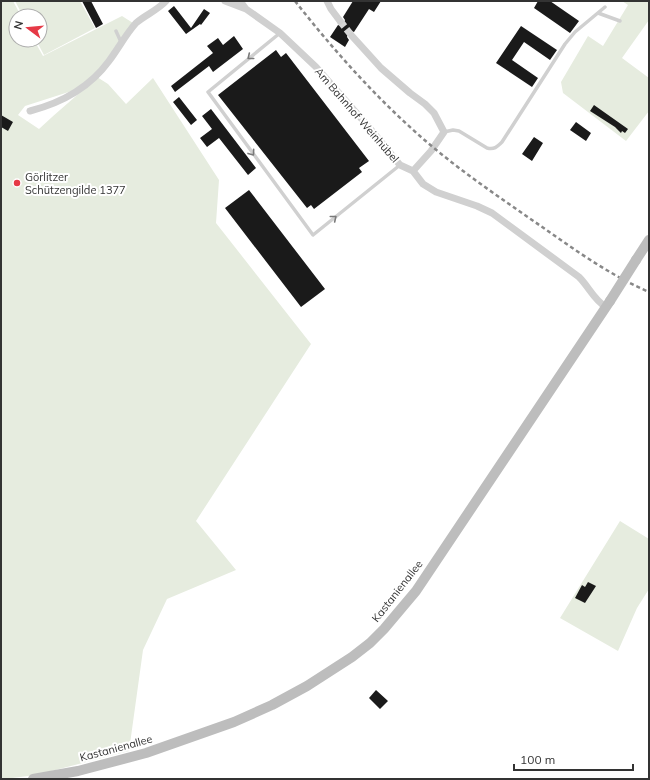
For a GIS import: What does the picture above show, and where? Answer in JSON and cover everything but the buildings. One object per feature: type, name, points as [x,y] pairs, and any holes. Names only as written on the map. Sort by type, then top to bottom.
[{"type":"street","points":[[30,111],[53,104],[78,91],[96,76],[137,23],[166,1]]},
{"type":"street","name":"Am Bahnhof Weinhübel","points":[[225,1],[246,9],[280,33],[316,67],[400,165],[413,171],[423,184],[436,192],[477,206],[492,213],[579,277],[598,302],[608,304]]},
{"type":"street","name":"Am Bahnhof Weinhübel","points":[[240,1],[246,9]]},
{"type":"street","points":[[327,1],[340,21]]},
{"type":"street","points":[[352,36],[381,68],[434,112],[444,132],[431,151],[413,171]]},
{"type":"street","name":"Kastanienallee","points":[[33,779],[78,771],[126,759],[234,722],[306,686],[352,657],[370,643],[396,616],[416,591],[608,304],[649,240]]},
{"type":"lane","points":[[444,132],[453,130],[459,131],[488,148],[496,148],[502,142],[565,44],[575,32],[598,12],[605,8]]},
{"type":"lane","points":[[598,12],[620,21]]},
{"type":"lane","points":[[116,31],[122,43]]},
{"type":"lane","points":[[280,33],[208,92],[313,236],[400,165]]},
{"type":"shaded area","points":[[1,1],[13,1],[17,8],[8,8],[8,48],[38,48],[43,56],[122,16],[133,23],[95,75],[78,89],[25,106],[18,115],[39,129],[97,77],[108,84],[126,104],[153,78],[219,180],[216,223],[311,344],[196,521],[236,570],[167,599],[143,650],[129,751],[36,775],[1,779]]},
{"type":"shaded area","points":[[15,1],[80,1],[95,28],[44,55],[40,48],[48,48],[48,8],[19,8]]},
{"type":"shaded area","points":[[622,1],[649,1],[649,20],[622,58],[649,78],[649,111],[626,141],[563,93],[561,82],[588,36],[603,46],[628,5]]},
{"type":"shaded area","points":[[620,521],[649,539],[649,589],[637,608],[618,651],[560,618]]},
{"type":"tunnel","points":[[340,21],[352,36]]},
{"type":"railway","points":[[295,1],[326,39],[375,93],[410,127],[441,154],[576,251],[619,277],[649,292]]},
{"type":"place","name":"Görlitzer Schützengilde 1377","points":[[17,183]]}]
